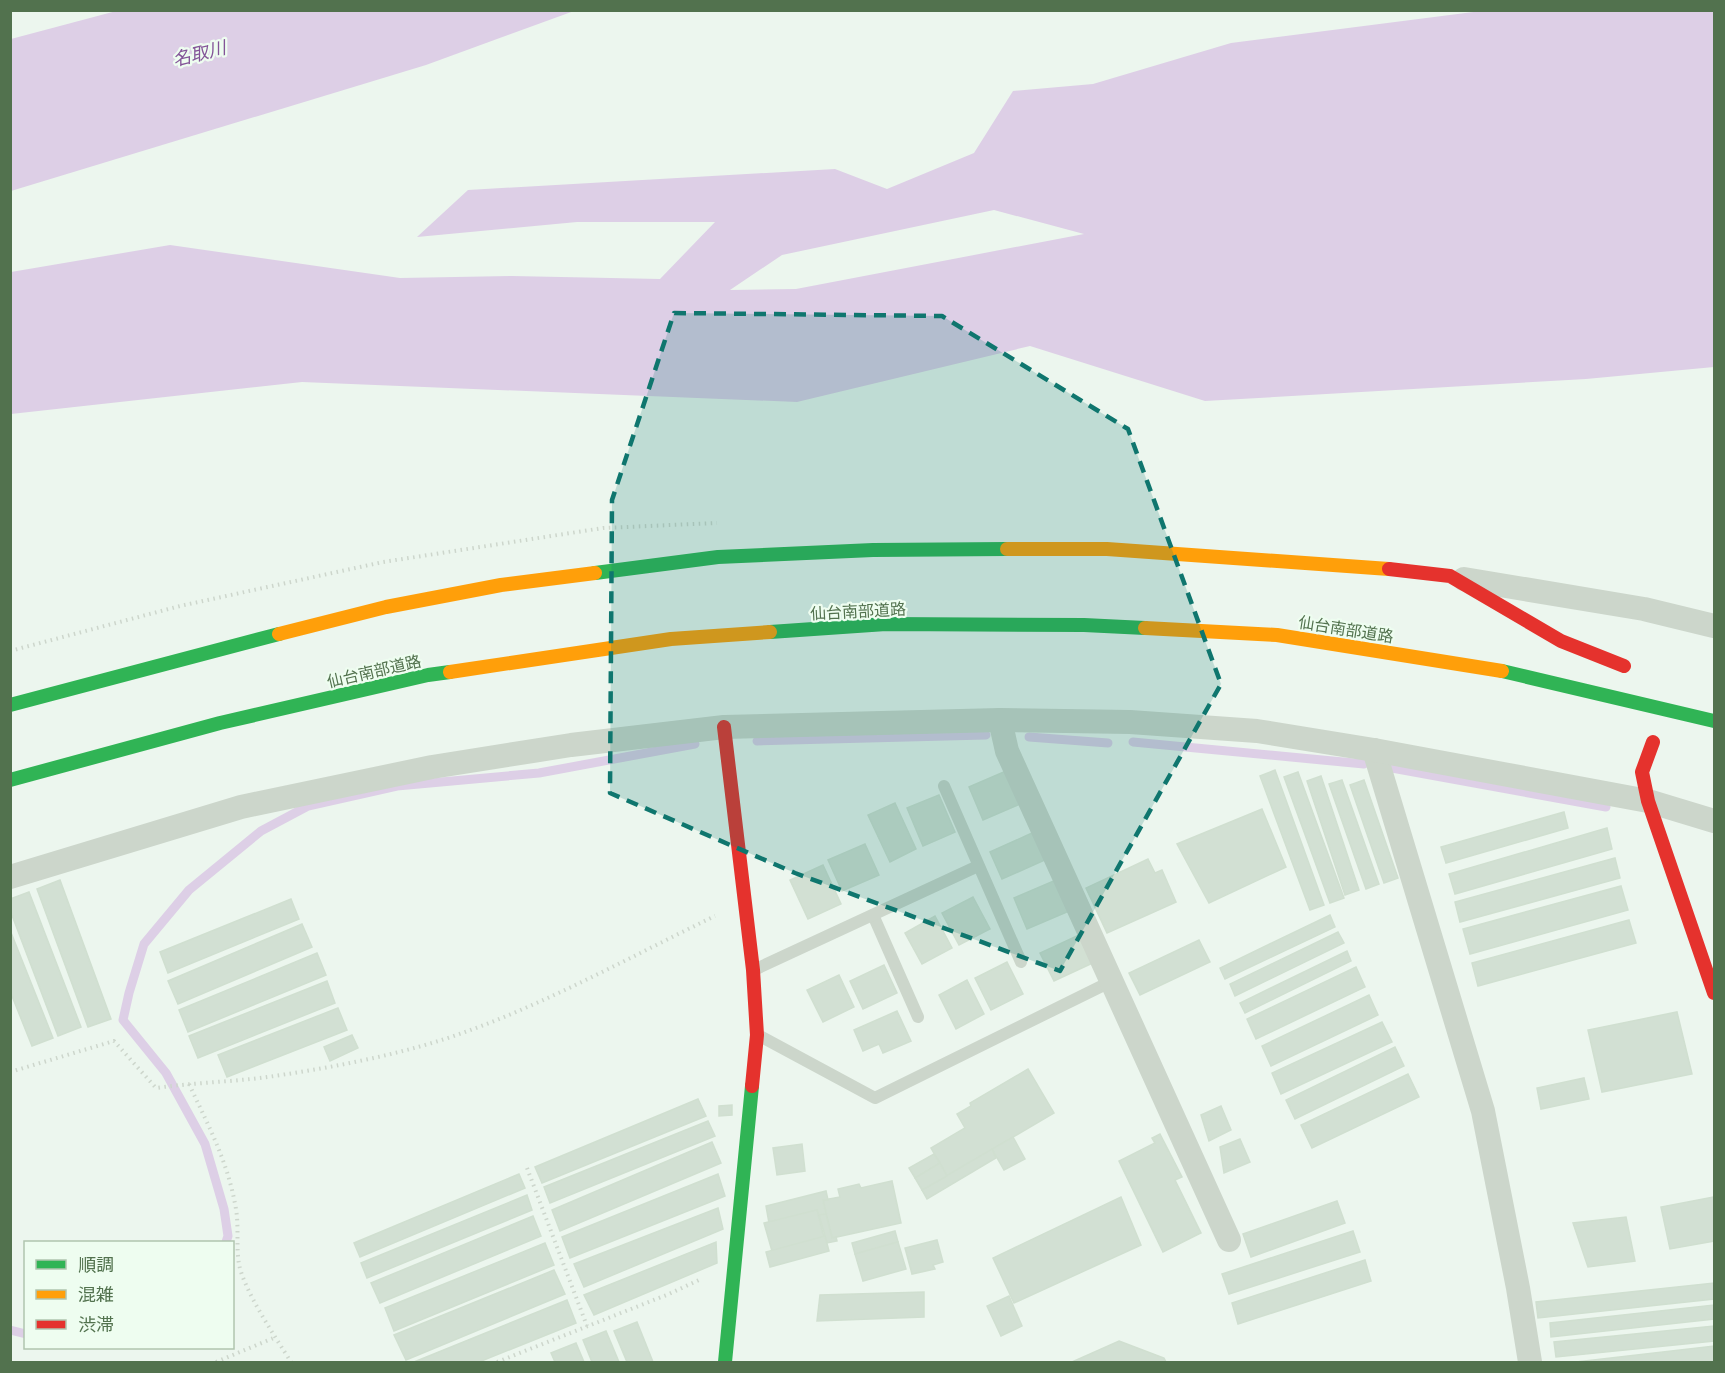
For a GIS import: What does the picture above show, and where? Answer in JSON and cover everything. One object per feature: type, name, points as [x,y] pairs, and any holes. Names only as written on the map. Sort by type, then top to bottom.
[{"type":"main road","points":[[10,705],[386,607],[501,585],[610,569],[718,557],[873,550],[1107,549],[1368,566],[1450,576],[1561,641],[1624,666]]},
{"type":"main road","name":"仙台南部道路","points":[[10,780],[220,723],[428,675],[670,639],[886,624],[1084,625],[1278,635],[1483,667],[1714,721]]},
{"type":"main road","points":[[724,727],[746,902],[757,1035],[725,1362]]},
{"type":"main road","points":[[1653,742],[1642,772],[1648,801],[1714,993]]},
{"type":"street","points":[[1450,576],[1644,609],[1714,626]]},
{"type":"street","points":[[1000,720],[1007,751],[1229,1240]]},
{"type":"street","points":[[10,877],[252,804],[432,767],[571,745],[724,727],[1000,720],[1130,722],[1257,731],[1374,750],[1648,801],[1714,821]]},
{"type":"street","points":[[1374,750],[1483,1111],[1518,1288],[1530,1362]]},
{"type":"lane","points":[[944,786],[1021,962]]},
{"type":"lane","points":[[753,970],[978,866]]},
{"type":"lane","points":[[873,915],[918,1017]]},
{"type":"lane","points":[[757,1035],[874,1098],[1112,981]]},
{"type":"path","points":[[10,1072],[114,1041],[156,1088],[258,1078],[317,1069],[402,1050],[467,1032],[527,1007],[746,902]]},
{"type":"path","points":[[189,1084],[219,1145],[228,1175],[236,1209],[239,1264],[246,1284],[291,1362]]},
{"type":"path","points":[[527,1168],[587,1326]]},
{"type":"path","points":[[496,1362],[669,1294],[734,1263]]},
{"type":"path","points":[[216,1362],[276,1337]]},
{"type":"highlighted area","points":[[674,313],[942,316],[1128,429],[1221,684],[1060,971],[795,873],[610,793],[612,500]]},
{"type":"water","name":"名取川","points":[[120,10],[574,11],[426,65],[11,191],[11,39]]},
{"type":"water","points":[[1481,11],[1714,11],[1714,367],[1586,379],[1205,401],[1030,346],[797,402],[302,382],[11,414],[11,272],[170,245],[400,278],[512,276],[660,279],[715,222],[577,222],[417,237],[468,190],[835,169],[887,189],[974,153],[1013,91],[1093,84],[1231,43]],"holes":[[[994,210],[1084,234],[796,289],[730,290],[782,255]]]},
{"type":"building","points":[[1275,770],[1324,905],[1310,910],[1260,776]]},
{"type":"building","points":[[1006,771],[1020,804],[983,820],[969,787]]},
{"type":"building","points":[[1298,772],[1344,898],[1330,903],[1284,777]]},
{"type":"building","points":[[1321,776],[1359,890],[1345,895],[1307,781]]},
{"type":"building","points":[[1342,780],[1379,884],[1366,889],[1329,784]]},
{"type":"building","points":[[1364,780],[1398,878],[1384,883],[1350,785]]},
{"type":"building","points":[[939,795],[955,832],[923,846],[907,808]]},
{"type":"building","points":[[895,803],[916,849],[890,862],[868,815]]},
{"type":"building","points":[[1262,809],[1286,867],[1209,903],[1177,844]]},
{"type":"building","points":[[1564,812],[1568,828],[1446,863],[1441,847]]},
{"type":"building","points":[[1607,828],[1612,849],[1455,894],[1449,874]]},
{"type":"building","points":[[1032,833],[1045,860],[1002,879],[990,852]]},
{"type":"building","points":[[865,844],[879,875],[842,891],[828,860]]},
{"type":"building","points":[[1615,858],[1620,878],[1460,922],[1455,902]]},
{"type":"building","points":[[1148,859],[1155,873],[1162,870],[1176,902],[1107,933],[1086,888]]},
{"type":"building","points":[[823,865],[841,904],[808,919],[790,880]]},
{"type":"building","points":[[60,880],[111,1019],[88,1027],[37,889]]},
{"type":"building","points":[[1056,880],[1069,911],[1027,929],[1014,898]]},
{"type":"building","points":[[1621,886],[1628,910],[1470,954],[1463,929]]},
{"type":"building","points":[[29,892],[81,1027],[58,1036],[10,910],[10,899]]},
{"type":"building","points":[[973,897],[990,929],[959,945],[942,913]]},
{"type":"building","points":[[291,899],[299,919],[168,973],[160,952]]},
{"type":"building","points":[[1330,915],[1335,927],[1225,979],[1220,968]]},
{"type":"building","points":[[935,916],[952,948],[922,964],[905,933]]},
{"type":"building","points":[[1629,920],[1636,943],[1478,986],[1472,963]]},
{"type":"building","points":[[302,924],[312,947],[178,1004],[168,981]]},
{"type":"building","points":[[10,930],[53,1038],[32,1046],[10,991]]},
{"type":"building","points":[[1338,932],[1344,943],[1235,996],[1230,984]]},
{"type":"building","points":[[1079,935],[1093,963],[1054,981],[1040,953]]},
{"type":"building","points":[[1199,940],[1210,962],[1140,995],[1129,973]]},
{"type":"building","points":[[1347,951],[1351,961],[1245,1013],[1240,1003]]},
{"type":"building","points":[[317,953],[326,975],[188,1032],[179,1010]]},
{"type":"building","points":[[1007,962],[1023,994],[991,1010],[975,978]]},
{"type":"building","points":[[884,965],[897,993],[863,1009],[850,981]]},
{"type":"building","points":[[1356,967],[1365,987],[1256,1039],[1247,1019]]},
{"type":"building","points":[[839,975],[854,1007],[823,1022],[807,990]]},
{"type":"building","points":[[967,980],[984,1014],[956,1029],[939,995]]},
{"type":"building","points":[[327,981],[335,1003],[198,1058],[189,1036]]},
{"type":"building","points":[[1369,995],[1378,1015],[1271,1066],[1262,1046]]},
{"type":"building","points":[[338,1008],[347,1030],[227,1077],[218,1055]]},
{"type":"building","points":[[897,1011],[911,1041],[883,1053],[879,1044],[863,1051],[854,1030]]},
{"type":"building","points":[[1677,1012],[1692,1074],[1602,1092],[1588,1030]]},
{"type":"building","points":[[1382,1022],[1392,1042],[1281,1094],[1272,1073]]},
{"type":"building","points":[[352,1035],[358,1048],[330,1061],[324,1047]]},
{"type":"building","points":[[1395,1047],[1404,1066],[1295,1119],[1286,1100]]},
{"type":"building","points":[[1028,1069],[1054,1113],[947,1176],[931,1148],[965,1128],[957,1114],[971,1106],[970,1103]]},
{"type":"building","points":[[1408,1074],[1419,1097],[1312,1148],[1301,1125]]},
{"type":"building","points":[[1584,1078],[1589,1099],[1541,1109],[1537,1088]]},
{"type":"building","points":[[698,1099],[706,1116],[542,1183],[535,1167]]},
{"type":"building","points":[[732,1105],[732,1115],[719,1116],[719,1106]]},
{"type":"building","points":[[1221,1106],[1231,1130],[1209,1141],[1201,1115]]},
{"type":"building","points":[[708,1121],[715,1136],[550,1203],[544,1187]]},
{"type":"building","points":[[1160,1134],[1182,1177],[1175,1180],[1201,1233],[1163,1252],[1119,1161],[1155,1143],[1152,1138]]},
{"type":"building","points":[[1013,1137],[1025,1159],[1004,1170],[992,1149]]},
{"type":"building","points":[[1240,1139],[1250,1162],[1224,1173],[1220,1147]]},
{"type":"building","points":[[712,1142],[721,1163],[560,1231],[552,1210]]},
{"type":"building","points":[[802,1144],[805,1171],[777,1175],[773,1148]]},
{"type":"building","points":[[992,1149],[996,1158],[927,1199],[922,1190]]},
{"type":"building","points":[[934,1154],[940,1163],[915,1178],[909,1168]]},
{"type":"building","points":[[940,1163],[947,1176],[922,1190],[915,1178]]},
{"type":"building","points":[[519,1174],[525,1188],[360,1257],[354,1243]]},
{"type":"building","points":[[718,1174],[725,1196],[570,1258],[562,1237]]},
{"type":"building","points":[[892,1181],[901,1223],[832,1238],[823,1200],[840,1197],[838,1189],[859,1184],[861,1188]]},
{"type":"building","points":[[826,1191],[828,1200],[823,1200],[826,1214],[819,1215],[817,1210],[769,1223],[766,1206]]},
{"type":"building","points":[[527,1195],[532,1210],[367,1278],[361,1263]]},
{"type":"building","points":[[1121,1197],[1141,1245],[1014,1303],[993,1258]]},
{"type":"building","points":[[1714,1197],[1714,1241],[1670,1249],[1661,1207]]},
{"type":"building","points":[[1337,1201],[1345,1223],[1251,1257],[1243,1234]]},
{"type":"building","points":[[718,1208],[723,1229],[584,1287],[574,1264]]},
{"type":"building","points":[[817,1210],[824,1237],[772,1251],[764,1223]]},
{"type":"building","points":[[826,1214],[832,1238],[836,1237],[837,1241],[827,1243],[819,1215]]},
{"type":"building","points":[[533,1216],[541,1236],[380,1303],[371,1283]]},
{"type":"building","points":[[1626,1217],[1635,1261],[1588,1267],[1573,1223]]},
{"type":"building","points":[[895,1231],[898,1242],[855,1254],[852,1243]]},
{"type":"building","points":[[1353,1231],[1360,1252],[1229,1294],[1222,1274]]},
{"type":"building","points":[[825,1236],[829,1251],[770,1267],[766,1252]]},
{"type":"building","points":[[937,1240],[943,1262],[933,1265],[935,1269],[912,1274],[905,1248]]},
{"type":"building","points":[[716,1242],[717,1263],[594,1315],[584,1295]]},
{"type":"building","points":[[898,1242],[906,1269],[863,1281],[855,1254]]},
{"type":"building","points":[[545,1243],[554,1265],[394,1331],[385,1308]]},
{"type":"building","points":[[1365,1260],[1371,1281],[1238,1324],[1232,1303]]},
{"type":"building","points":[[554,1270],[565,1294],[406,1360],[394,1335]]},
{"type":"building","points":[[1714,1283],[1714,1299],[1538,1318],[1536,1302]]},
{"type":"building","points":[[924,1292],[924,1317],[817,1321],[820,1295]]},
{"type":"building","points":[[1009,1296],[1022,1326],[1001,1336],[987,1306]]},
{"type":"building","points":[[567,1300],[576,1323],[479,1362],[414,1362]]},
{"type":"building","points":[[1714,1305],[1714,1319],[1551,1337],[1550,1323]]},
{"type":"building","points":[[637,1322],[653,1362],[627,1362],[614,1331]]},
{"type":"building","points":[[1714,1326],[1714,1341],[1556,1357],[1554,1342]]},
{"type":"building","points":[[606,1331],[619,1362],[592,1362],[583,1340]]},
{"type":"building","points":[[1119,1341],[1164,1358],[1166,1362],[1072,1362]]},
{"type":"building","points":[[576,1343],[584,1362],[555,1362],[551,1353]]},
{"type":"building","points":[[1714,1346],[1714,1362],[1576,1362]]},
{"type":"waterway","points":[[757,741],[986,735]]},
{"type":"waterway","points":[[1029,737],[1108,743]]},
{"type":"waterway","points":[[1133,742],[1364,764]]},
{"type":"waterway","points":[[226,1241],[228,1236],[224,1209],[205,1144],[166,1073],[123,1020],[144,944],[189,890],[261,831],[308,806],[397,786],[539,773],[695,744]]},
{"type":"waterway","points":[[1392,768],[1606,807]]},
{"type":"waterway","points":[[10,1330],[24,1334]]},
{"type":"traffic: fast","points":[[595,573],[718,557],[873,550],[1007,549]]},
{"type":"traffic: fast","points":[[770,632],[886,624],[1084,625],[1145,628]]},
{"type":"traffic: fast","points":[[10,705],[279,634]]},
{"type":"traffic: fast","points":[[1502,671],[1714,721]]},
{"type":"traffic: fast","points":[[10,780],[220,723],[428,675],[450,672]]},
{"type":"traffic: fast","points":[[725,1362],[752,1086]]},
{"type":"traffic: slow","points":[[1007,549],[1107,549],[1389,569]]},
{"type":"traffic: slow","points":[[279,634],[386,607],[501,585],[595,573]]},
{"type":"traffic: slow","points":[[1145,628],[1277,635],[1502,671]]},
{"type":"traffic: slow","points":[[450,672],[671,639],[770,632]]},
{"type":"traffic: jam","points":[[1389,569],[1450,576],[1561,641],[1624,666]]},
{"type":"traffic: jam","points":[[724,727],[753,970],[757,1035],[752,1086]]},
{"type":"traffic: jam","points":[[1653,742],[1642,772],[1648,801],[1714,993]]}]
